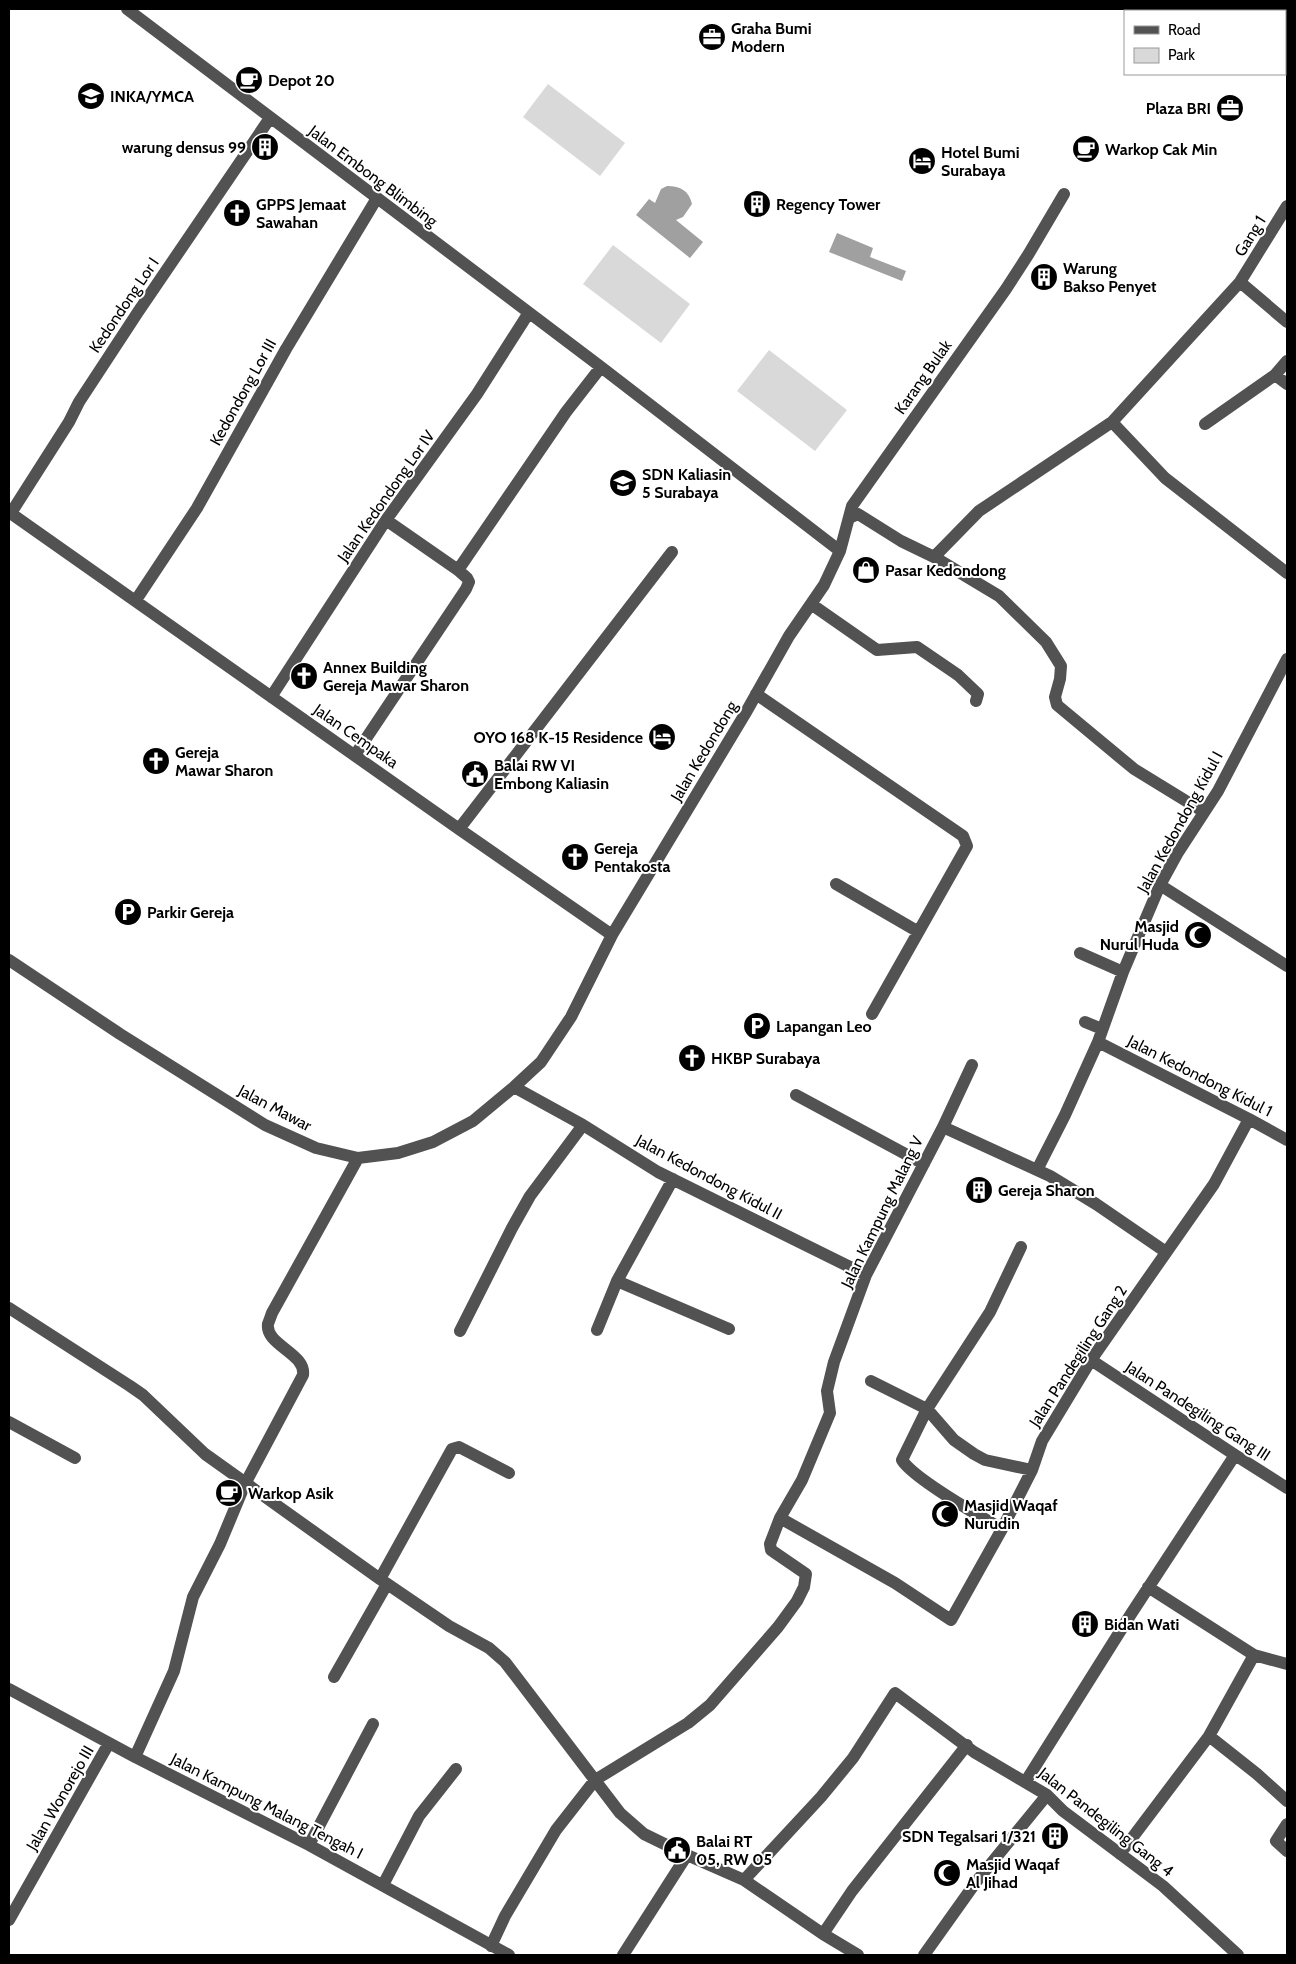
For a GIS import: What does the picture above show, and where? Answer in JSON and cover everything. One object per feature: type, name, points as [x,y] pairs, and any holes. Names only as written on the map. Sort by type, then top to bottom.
[{"type":"street","name":"Jalan Embong Blimbing","points":[[127,9],[528,314],[601,367],[840,551]]},
{"type":"street","name":"Kedondong Lor I","points":[[10,512],[127,328],[270,118]]},
{"type":"street","name":"Karang Bulak","points":[[824,586],[840,551],[852,506],[1006,289],[1064,194]]},
{"type":"street","name":"Kedondong Lor III","points":[[136,600],[197,508],[286,349],[377,198]]},
{"type":"street","name":"Gang 1","points":[[934,557],[979,511],[1112,422],[1240,282],[1287,206]]},
{"type":"street","points":[[1240,282],[1287,322]]},
{"type":"street","name":"Jalan Kedondong Lor IV","points":[[271,697],[386,520],[477,394],[528,314]]},
{"type":"street","points":[[1205,424],[1275,374],[1287,361]]},
{"type":"street","points":[[458,570],[566,412],[601,367]]},
{"type":"street","points":[[1275,374],[1287,384]]},
{"type":"street","points":[[1112,422],[1165,478],[1285,568]]},
{"type":"street","name":"Jalan Cempaka","points":[[10,512],[612,935]]},
{"type":"street","points":[[849,518],[858,514],[901,541],[934,557],[999,596],[1046,642],[1060,666],[1060,679],[1055,697],[1057,705],[1134,769],[1204,812]]},
{"type":"street","points":[[355,755],[469,582],[458,570],[386,520]]},
{"type":"street","points":[[459,829],[672,552]]},
{"type":"street","name":"Jalan Kedondong","points":[[612,935],[789,636],[824,586]]},
{"type":"street","points":[[810,604],[877,650],[917,647],[971,685],[978,694],[976,701]]},
{"type":"street","name":"Jalan Kedondong Kidul I","points":[[1037,1170],[1065,1115],[1098,1042],[1123,972],[1160,885],[1177,854],[1218,791],[1287,659]]},
{"type":"street","points":[[756,694],[907,796],[966,840],[967,846],[917,931],[872,1014]]},
{"type":"street","points":[[836,884],[917,931]]},
{"type":"street","points":[[1160,885],[1287,966]]},
{"type":"street","name":"Jalan Mawar","points":[[9,960],[120,1034],[264,1125],[316,1148],[358,1158],[398,1153],[433,1142],[473,1120],[514,1087],[540,1062],[571,1017],[612,935]]},
{"type":"street","points":[[1080,953],[1123,972]]},
{"type":"street","points":[[1085,1022],[1102,1029]]},
{"type":"street","name":"Jalan Kedondong Kidul 1","points":[[1098,1042],[1249,1118],[1287,1140]]},
{"type":"street","points":[[943,1127],[972,1065]]},
{"type":"street","name":"Jalan Kedondong Kidul II","points":[[514,1087],[583,1125],[673,1180],[866,1274]]},
{"type":"street","points":[[796,1095],[924,1164]]},
{"type":"street","name":"Jalan Pandegiling Gang 2","points":[[780,1518],[895,1583],[951,1620],[1002,1529],[1032,1470],[1042,1441],[1091,1360],[1214,1184],[1249,1118]]},
{"type":"street","points":[[460,1331],[530,1196],[583,1125]]},
{"type":"street","name":"Jalan Kampung Malang V","points":[[491,1946],[505,1916],[556,1830],[595,1780],[699,1716],[772,1634],[797,1601],[804,1587],[806,1574],[771,1550],[770,1544],[780,1518],[802,1480],[830,1413],[827,1391],[834,1362],[866,1274],[943,1127],[1050,1176],[1096,1204],[1166,1252]]},
{"type":"street","points":[[135,1757],[174,1671],[193,1597],[220,1544],[246,1484],[302,1379],[304,1372],[295,1358],[272,1336],[268,1324],[272,1313],[358,1158]]},
{"type":"street","points":[[597,1330],[617,1281],[673,1180]]},
{"type":"street","points":[[1002,1529],[969,1510],[915,1473],[904,1463],[903,1457],[927,1409],[990,1312],[1021,1247]]},
{"type":"street","points":[[617,1281],[728,1329]]},
{"type":"street","points":[[9,1308],[143,1395],[205,1454],[246,1484],[449,1626],[489,1648],[505,1662],[620,1813],[644,1834],[744,1880],[823,1934],[858,1955]]},
{"type":"street","name":"Jalan Pandegiling Gang III","points":[[1091,1360],[1235,1456],[1287,1488]]},
{"type":"street","points":[[871,1381],[927,1409],[954,1440],[974,1454],[985,1460],[1032,1470]]},
{"type":"street","points":[[9,1422],[75,1458]]},
{"type":"street","points":[[334,1677],[452,1448],[459,1447],[509,1473]]},
{"type":"street","points":[[1026,1781],[1148,1587],[1235,1456]]},
{"type":"street","points":[[1148,1587],[1254,1654],[1287,1664]]},
{"type":"street","points":[[1120,1854],[1208,1736],[1254,1654]]},
{"type":"street","name":"Jalan Kampung Malang Tengah I","points":[[9,1689],[109,1744],[309,1845],[508,1955]]},
{"type":"street","name":"Jalan Pandegiling Gang 4","points":[[744,1880],[821,1797],[842,1771],[895,1694],[989,1761],[1047,1795],[1063,1810],[1163,1886],[1238,1955]]},
{"type":"street","points":[[309,1845],[373,1724]]},
{"type":"street","points":[[1208,1736],[1257,1774],[1287,1801]]},
{"type":"street","name":"Jalan Wonorejo III","points":[[9,1920],[109,1744]]},
{"type":"street","points":[[823,1934],[852,1891],[967,1745]]},
{"type":"street","points":[[383,1885],[419,1816],[456,1769]]},
{"type":"street","points":[[924,1955],[976,1882],[1047,1795]]},
{"type":"street","points":[[1287,1824],[1276,1841],[1287,1851]]},
{"type":"street","points":[[623,1955],[687,1855]]},
{"type":"green space","points":[[548,84],[625,143],[600,176],[523,117]]},
{"type":"green space","points":[[613,245],[690,304],[661,343],[583,284]]},
{"type":"green space","points":[[769,350],[847,410],[815,451],[737,391]]},
{"type":"shaded area","points":[[667,186],[684,190],[691,199],[692,204],[683,217],[676,220],[703,242],[690,258],[636,215],[649,199],[655,203],[661,189]]},
{"type":"shaded area","points":[[837,233],[873,248],[870,257],[906,271],[902,281],[829,252]]},
{"type":"place","name":"Graha Bumi Modern","points":[[712,37]]},
{"type":"place","name":"Depot 20","points":[[249,80]]},
{"type":"place","name":"INKA/YMCA","points":[[91,96]]},
{"type":"place","name":"Plaza BRI","points":[[1230,108]]},
{"type":"place","name":"warung densus 99","points":[[265,147]]},
{"type":"place","name":"Warkop Cak Min","points":[[1086,149]]},
{"type":"place","name":"Hotel Bumi Surabaya","points":[[922,161]]},
{"type":"place","name":"Regency Tower","points":[[757,204]]},
{"type":"place","name":"GPPS Jemaat Sawahan","points":[[237,213]]},
{"type":"place","name":"Warung Bakso Penyet","points":[[1044,277]]},
{"type":"place","name":"SDN Kaliasin 5 Surabaya","points":[[623,483]]},
{"type":"place","name":"Pasar Kedondong","points":[[866,570]]},
{"type":"place","name":"Annex Building Gereja Mawar Sharon","points":[[304,676]]},
{"type":"place","name":"OYO 168 K-15 Residence","points":[[662,737]]},
{"type":"place","name":"Gereja Mawar Sharon","points":[[156,761]]},
{"type":"place","name":"Balai RW VI Embong Kaliasin","points":[[475,774]]},
{"type":"place","name":"Gereja Pentakosta","points":[[575,857]]},
{"type":"place","name":"Parkir Gereja","points":[[128,912]]},
{"type":"place","name":"Masjid Nurul Huda","points":[[1198,935]]},
{"type":"place","name":"Lapangan Leo","points":[[757,1026]]},
{"type":"place","name":"HKBP Surabaya","points":[[692,1058]]},
{"type":"place","name":"Gereja Sharon","points":[[979,1190]]},
{"type":"place","name":"Warkop Asik","points":[[229,1493]]},
{"type":"place","name":"Masjid Waqaf Nurudin","points":[[945,1514]]},
{"type":"place","name":"Bidan Wati","points":[[1085,1624]]},
{"type":"place","name":"SDN Tegalsari 1/321","points":[[1055,1836]]},
{"type":"place","name":"Balai RT 05, RW 05","points":[[677,1850]]},
{"type":"place","name":"Masjid Waqaf Al Jihad","points":[[947,1873]]}]
